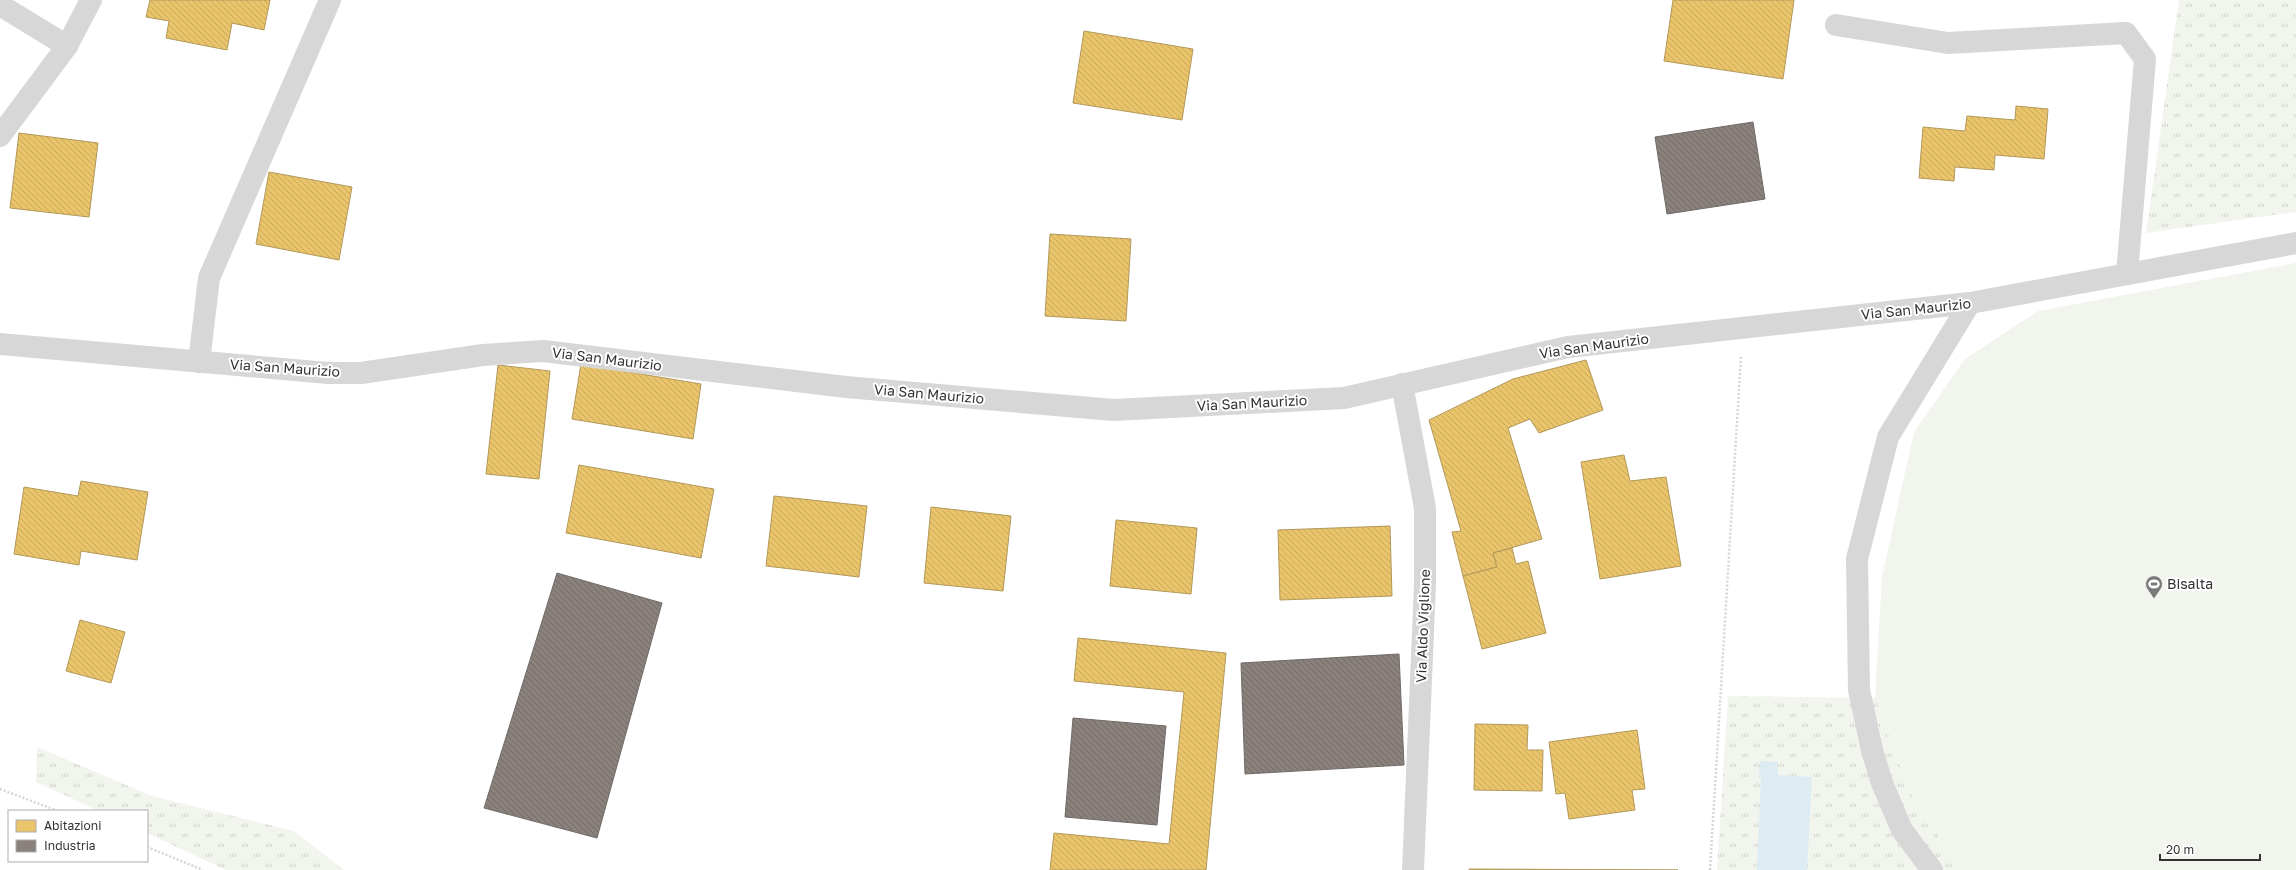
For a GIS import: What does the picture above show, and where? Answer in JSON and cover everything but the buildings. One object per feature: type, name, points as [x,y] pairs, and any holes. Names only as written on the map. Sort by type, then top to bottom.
[{"type":"street","points":[[0,136],[67,46],[91,0]]},
{"type":"street","points":[[199,362],[209,278],[330,0]]},
{"type":"street","points":[[0,5],[67,46]]},
{"type":"street","points":[[1836,25],[1948,43],[2126,32],[2145,59],[2127,274]]},
{"type":"street","name":"Via San Maurizio","points":[[0,344],[328,373],[361,373],[483,355],[543,351],[846,387],[1114,410],[1344,398],[1568,347],[1970,303],[2296,243]]},
{"type":"street","points":[[1932,870],[1902,830],[1882,782],[1872,750],[1859,690],[1857,559],[1888,437],[1970,303]]},
{"type":"street","name":"Via Aldo Viglione","points":[[1402,384],[1425,508],[1425,584],[1413,870]]},
{"type":"path","points":[[1710,870],[1742,328]]},
{"type":"path","points":[[0,789],[55,810]]},
{"type":"path","points":[[148,847],[203,870]]},
{"type":"green space","points":[[2179,0],[2296,0],[2296,212],[2146,233]]},
{"type":"green space","name":"Bisalta","points":[[2296,263],[2296,870],[1961,870],[1911,794],[1875,698],[1882,577],[1914,432],[1965,359],[2038,311]]},
{"type":"green space","points":[[1728,696],[1875,698],[1911,794],[1961,870],[1717,870]]},
{"type":"green space","points":[[37,747],[152,796],[294,831],[344,870],[226,870],[148,833],[148,810],[97,810],[36,782]]},
{"type":"shaded area","points":[[1760,761],[1778,762],[1778,775],[1812,777],[1807,870],[1757,870],[1761,778],[1759,778]]},
{"type":"place","name":"Bisalta","points":[[2154,599]]}]
